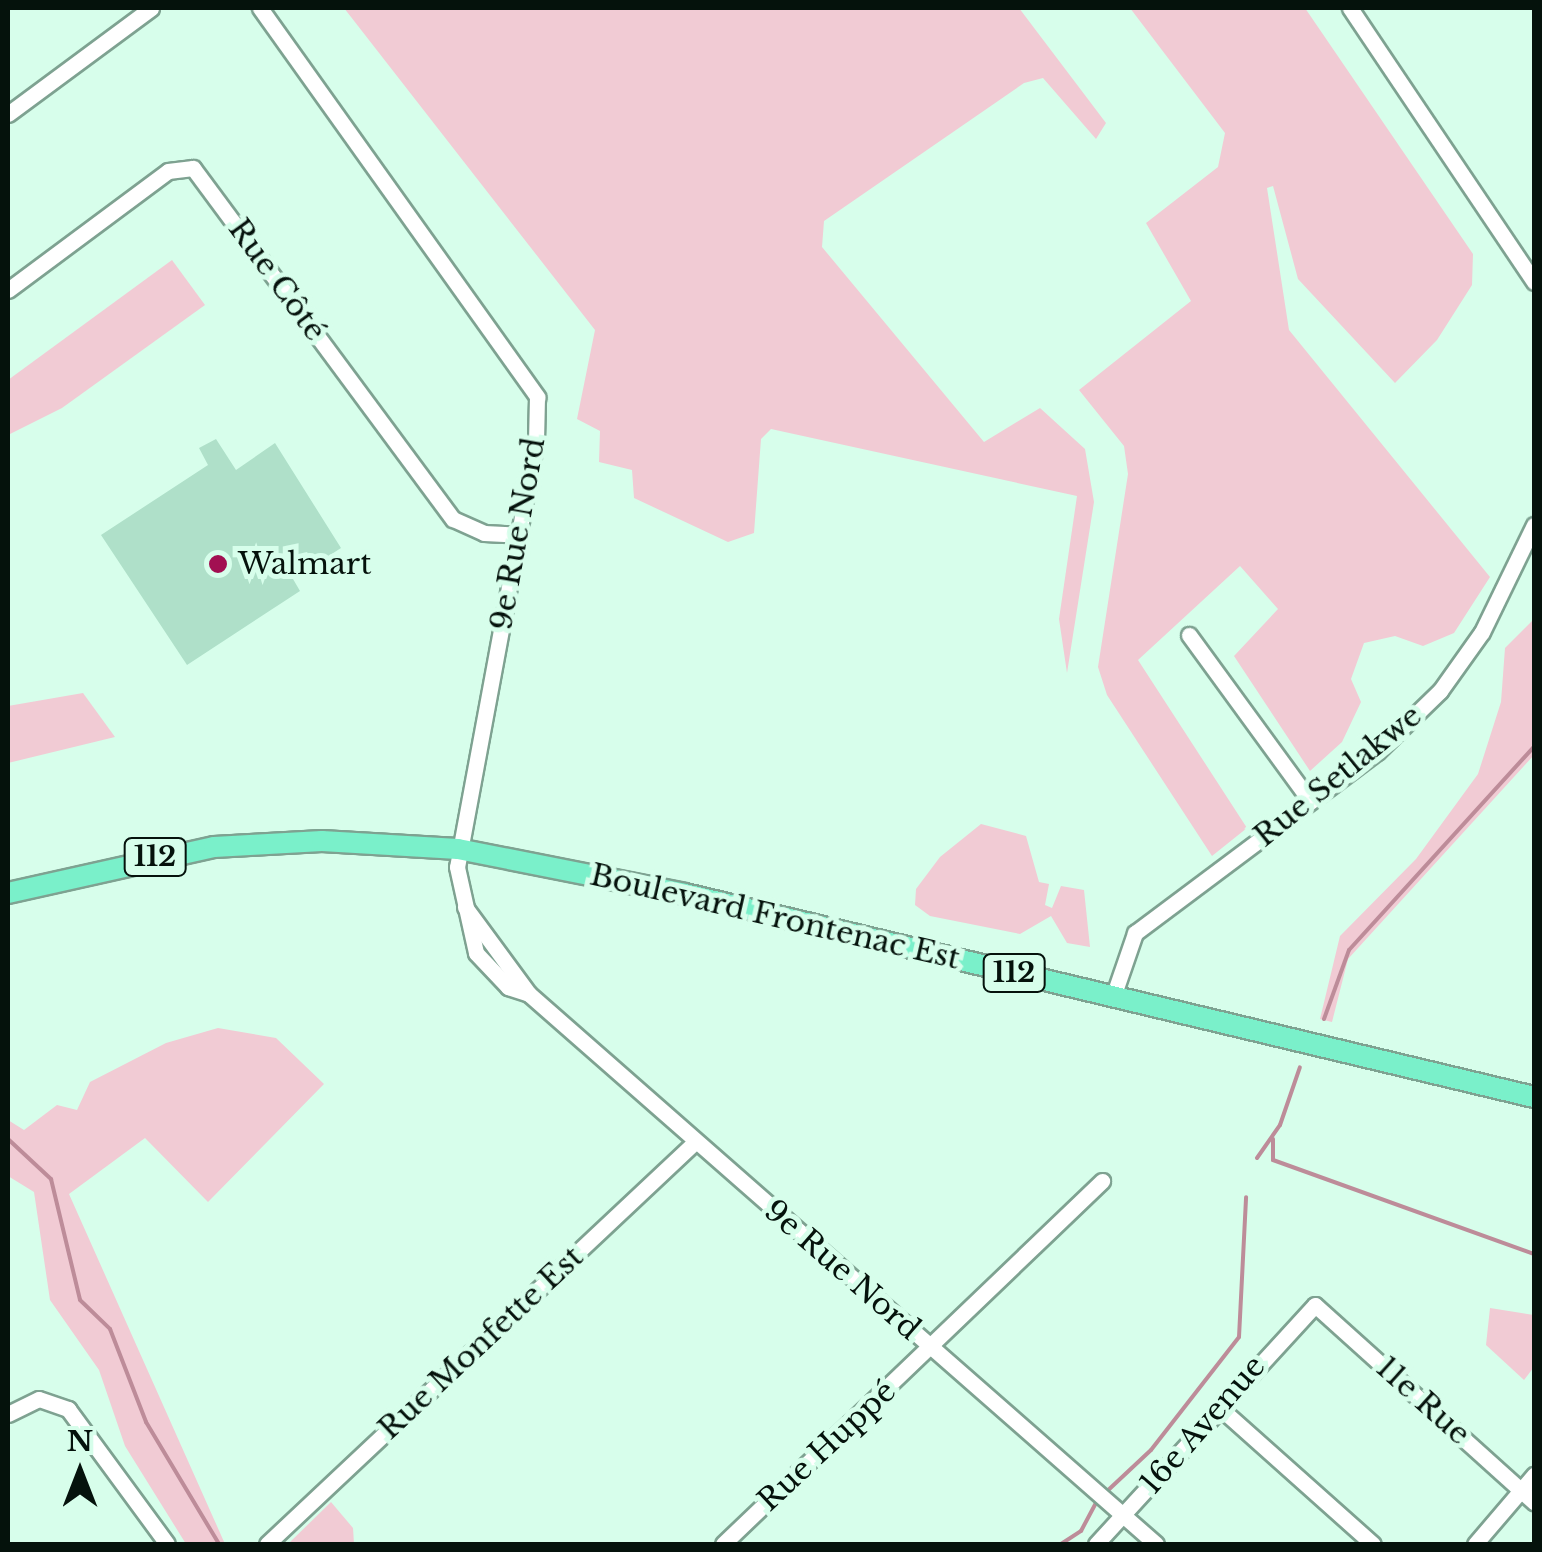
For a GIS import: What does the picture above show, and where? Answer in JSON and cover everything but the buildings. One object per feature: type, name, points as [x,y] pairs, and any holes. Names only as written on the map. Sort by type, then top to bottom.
[{"type":"main road","name":"Boulevard Frontenac Est","points":[[8,893],[214,847],[322,840],[458,848],[1534,1097]]},
{"type":"street","points":[[8,114],[151,8]]},
{"type":"street","name":"9e Rue Nord","points":[[260,8],[537,397],[519,535],[458,848],[466,907],[480,960],[508,987],[530,994],[1156,1544]]},
{"type":"street","points":[[1350,8],[1534,282]]},
{"type":"street","name":"Rue Côté","points":[[8,290],[168,170],[192,168],[453,518],[468,529],[519,535]]},
{"type":"street","name":"Rue Setlakwe","points":[[1113,997],[1134,932],[1310,801],[1440,691],[1482,632],[1534,524]]},
{"type":"street","points":[[1189,635],[1310,801]]},
{"type":"street","name":"Rue Monfette Est","points":[[267,1544],[695,1142]]},
{"type":"street","name":"Rue Huppé","points":[[723,1544],[1102,1181]]},
{"type":"street","name":"16e Avenue","points":[[1096,1544],[1310,1306]]},
{"type":"street","name":"11e Rue","points":[[1310,1306],[1534,1502]]},
{"type":"street","points":[[8,1414],[39,1399],[68,1408],[167,1544]]},
{"type":"street","points":[[1219,1407],[1374,1544]]},
{"type":"street","points":[[1475,1544],[1534,1475]]},
{"type":"shaded area","points":[[344,8],[1019,8],[1106,123],[1096,139],[1043,78],[1024,83],[824,221],[822,247],[984,442],[1040,408],[1085,449],[1094,502],[1067,673],[1059,619],[1077,496],[771,429],[761,439],[754,533],[728,542],[634,498],[632,470],[599,462],[600,431],[577,419],[595,330]]},
{"type":"shaded area","points":[[1130,8],[1305,8],[1473,254],[1472,285],[1437,340],[1395,383],[1298,279],[1273,186],[1267,188],[1289,330],[1490,577],[1454,633],[1423,646],[1395,636],[1364,643],[1351,679],[1361,702],[1342,742],[1310,771],[1234,656],[1278,609],[1240,566],[1138,660],[1247,828],[1212,856],[1107,695],[1098,667],[1128,474],[1124,446],[1079,390],[1191,301],[1146,223],[1218,167],[1225,133]]},
{"type":"shaded area","points":[[172,260],[205,305],[62,408],[8,435],[8,380]]},
{"type":"shaded area","points":[[1534,619],[1534,755],[1348,959],[1332,1022],[1320,1019],[1340,936],[1416,859],[1478,774],[1501,702],[1505,648]]},
{"type":"shaded area","points":[[83,693],[115,737],[8,763],[8,706]]},
{"type":"shaded area","points":[[981,824],[1026,836],[1039,882],[1049,884],[1045,905],[1052,908],[1061,886],[1084,890],[1090,947],[1067,943],[1051,916],[1020,934],[930,916],[915,905],[916,889],[940,857]]},
{"type":"shaded area","points":[[218,1028],[276,1038],[324,1084],[208,1202],[145,1138],[69,1194],[225,1544],[186,1544],[125,1446],[99,1370],[50,1300],[34,1192],[8,1176],[8,1120],[24,1130],[57,1105],[77,1110],[90,1082],[166,1043]]},
{"type":"shaded area","points":[[1490,1308],[1534,1315],[1534,1367],[1524,1380],[1486,1345]]},
{"type":"shaded area","points":[[331,1502],[353,1528],[354,1544],[288,1544]]},
{"type":"waterway","points":[[1324,1019],[1349,950],[1534,747]]},
{"type":"waterway","points":[[1257,1158],[1280,1125],[1300,1067]]},
{"type":"waterway","points":[[8,1139],[51,1179],[80,1300],[110,1329],[146,1422],[219,1544]]},
{"type":"waterway","points":[[1273,1139],[1273,1160],[1534,1254]]},
{"type":"waterway","points":[[1104,1494],[1151,1450],[1239,1337],[1246,1197]]},
{"type":"waterway","points":[[1061,1544],[1081,1531],[1097,1501]]},
{"type":"place","name":"Walmart","points":[[218,564]]}]
